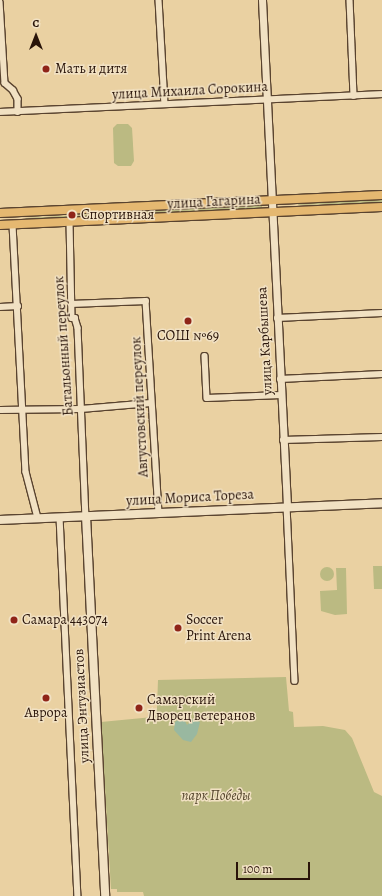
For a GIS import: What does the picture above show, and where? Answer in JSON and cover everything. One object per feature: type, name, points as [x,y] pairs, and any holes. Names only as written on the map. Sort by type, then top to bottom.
[{"type":"main road","name":"улица Гагарина","points":[[0,213],[382,195]]},
{"type":"main road","points":[[295,199],[295,211]]},
{"type":"main road","name":"улица Гагарина","points":[[0,225],[382,207]]},
{"type":"main road","points":[[12,212],[13,225]]},
{"type":"main road","name":"улица Мориса Тореза","points":[[0,520],[382,502]]},
{"type":"main road","name":"улица Энтузиастов","points":[[86,516],[105,896]]},
{"type":"street","points":[[159,0],[165,104]]},
{"type":"street","name":"улица Карбышева","points":[[262,0],[295,681]]},
{"type":"street","points":[[350,0],[354,96]]},
{"type":"street","points":[[0,2],[5,83],[13,90],[18,99],[18,112]]},
{"type":"street","name":"улица Михаила Сорокина","points":[[0,112],[382,94]]},
{"type":"street","name":"Батальонный переулок","points":[[70,222],[71,304],[72,318],[75,318],[78,328],[86,516]]},
{"type":"street","points":[[13,225],[27,482],[38,518]]},
{"type":"street","name":"Августовский переулок","points":[[71,304],[146,301],[151,403],[159,512]]},
{"type":"street","points":[[0,307],[18,306]]},
{"type":"street","points":[[277,318],[382,313]]},
{"type":"street","points":[[205,356],[207,398],[281,395]]},
{"type":"street","points":[[280,379],[382,374]]},
{"type":"street","points":[[0,410],[81,408],[151,403]]},
{"type":"street","points":[[283,440],[382,437]]},
{"type":"street","name":"улица Энтузиастов","points":[[60,517],[78,896]]},
{"type":"green space","points":[[117,124],[128,124],[132,128],[134,161],[131,166],[118,166],[114,163],[113,128]]},
{"type":"green space","points":[[382,199],[382,203],[298,205],[299,203]]},
{"type":"green space","points":[[262,205],[262,209],[27,220],[25,218]]},
{"type":"green space","points":[[373,566],[382,566],[382,589],[374,589]]},
{"type":"green space","points":[[327,567],[332,569],[334,574],[332,579],[327,581],[322,579],[320,574],[322,569]]},
{"type":"green space","points":[[336,568],[346,568],[347,614],[335,615],[321,611],[320,591],[337,590]]},
{"type":"green space","name":"парк Победы","points":[[286,677],[289,711],[293,712],[294,727],[323,726],[345,730],[352,738],[374,792],[382,796],[382,896],[144,896],[143,892],[117,892],[117,889],[111,889],[101,722],[153,717],[157,708],[158,680]]},
{"type":"shaded area","points":[[183,717],[187,725],[193,719],[200,722],[197,734],[191,742],[183,740],[174,730],[175,722]]},
{"type":"place","name":"Мать и дитя","points":[[46,69]]},
{"type":"place","name":"Спортивная","points":[[72,215]]},
{"type":"place","name":"СОШ №69","points":[[188,321]]},
{"type":"place","name":"Самара 443074","points":[[14,620]]},
{"type":"place","name":"Soccer Print Arena","points":[[178,628]]},
{"type":"place","name":"Аврора","points":[[46,698]]},
{"type":"place","name":"Самарский Дворец ветеранов","points":[[139,708]]}]
